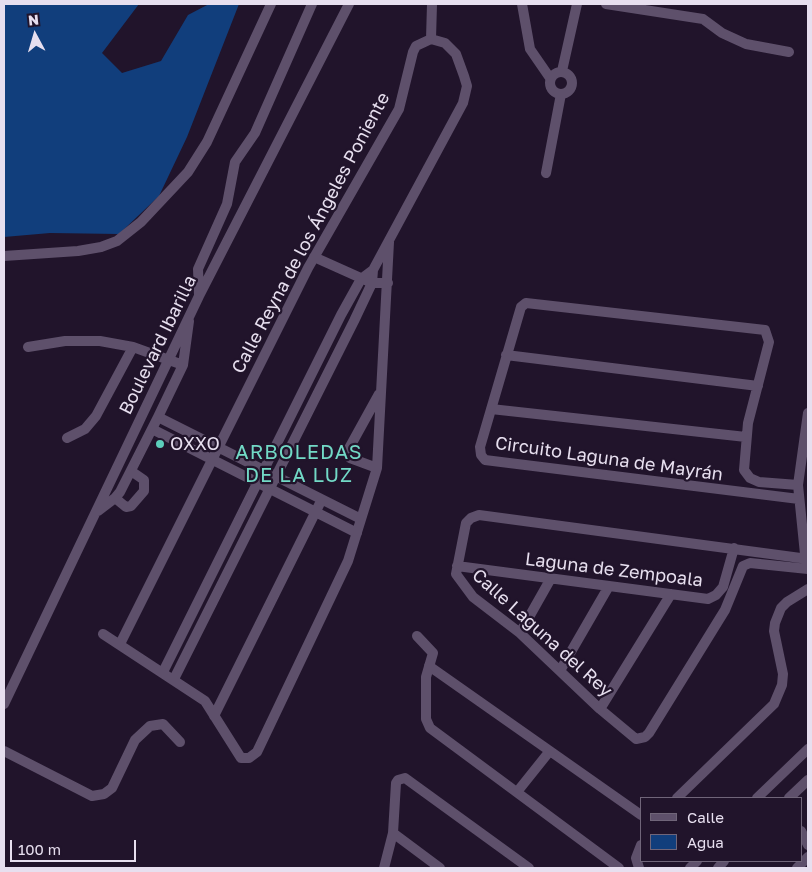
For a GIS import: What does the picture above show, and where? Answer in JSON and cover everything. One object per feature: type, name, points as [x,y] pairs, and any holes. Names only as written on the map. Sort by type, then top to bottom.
[{"type":"street","points":[[4,256],[78,251],[101,247],[117,241],[141,222],[188,172],[207,142],[271,4]]},
{"type":"street","points":[[199,296],[198,269],[227,204],[235,162],[256,133],[312,4]]},
{"type":"street","name":"Boulevard Ibarilla","points":[[5,698],[97,511],[199,296],[349,4]]},
{"type":"street","points":[[163,672],[341,315],[361,279],[373,270],[466,94],[467,86],[456,54],[444,43],[431,39],[432,4]]},
{"type":"street","points":[[522,4],[530,49],[550,78],[551,89],[561,94],[568,91],[572,84],[570,77],[562,71]]},
{"type":"street","points":[[562,71],[577,4]]},
{"type":"street","points":[[606,4],[703,19],[722,32],[746,44],[789,52]]},
{"type":"street","name":"Calle Reyna de los Ángeles Poniente","points":[[120,644],[217,447],[314,257],[399,108],[416,46],[431,39]]},
{"type":"street","points":[[550,78],[555,73],[562,71]]},
{"type":"street","points":[[546,173],[561,94]]},
{"type":"street","points":[[104,634],[205,701],[239,756],[246,759],[257,752],[348,561],[377,468],[389,241]]},
{"type":"street","points":[[314,257],[372,284],[388,282]]},
{"type":"street","points":[[174,679],[274,476],[372,284],[373,270]]},
{"type":"street","name":"Circuito Laguna de Mayrán","points":[[798,485],[759,482],[747,475],[743,467],[746,438],[769,342],[765,330],[526,303],[521,307],[480,447],[481,455],[488,461],[799,499]]},
{"type":"street","points":[[97,511],[116,498],[158,418],[183,364],[189,317]]},
{"type":"street","points":[[28,347],[82,340],[133,347],[183,364]]},
{"type":"street","points":[[67,438],[85,429],[96,416],[133,347]]},
{"type":"street","points":[[506,355],[758,386]]},
{"type":"street","points":[[377,468],[350,458],[346,452],[380,391]]},
{"type":"street","points":[[491,409],[746,438]]},
{"type":"street","points":[[807,566],[798,485],[806,445],[808,414]]},
{"type":"street","points":[[158,418],[321,501],[361,519]]},
{"type":"street","points":[[152,429],[357,533]]},
{"type":"street","points":[[116,498],[126,507],[131,506],[144,491],[144,480],[131,471]]},
{"type":"street","points":[[214,716],[321,501]]},
{"type":"street","name":"Calle Laguna del Rey","points":[[479,515],[734,548],[807,566],[750,563],[743,566],[724,610],[645,737],[632,737],[561,669],[520,633],[473,597],[458,578],[457,566],[466,523],[471,518],[479,515]]},
{"type":"street","name":"Laguna de Zempoala","points":[[457,566],[550,580],[708,599],[716,596],[723,587],[734,548]]},
{"type":"street","points":[[520,633],[550,580]]},
{"type":"street","points":[[561,669],[609,586]]},
{"type":"street","points":[[678,797],[774,704],[780,694],[783,674],[774,631],[775,623],[781,608],[808,589]]},
{"type":"street","points":[[600,708],[671,594]]},
{"type":"street","points":[[417,636],[433,652],[426,677],[426,719],[430,728],[619,868]]},
{"type":"street","points":[[429,666],[640,814]]},
{"type":"street","points":[[4,751],[92,796],[104,794],[112,788],[135,740],[150,726],[163,724],[180,742]]},
{"type":"street","points":[[758,797],[808,748]]},
{"type":"street","points":[[517,792],[549,752]]},
{"type":"street","points":[[384,868],[393,833],[396,783],[405,778],[529,868]]},
{"type":"street","points":[[790,797],[808,780]]},
{"type":"street","points":[[393,833],[440,868]]},
{"type":"street","points":[[802,833],[808,845]]},
{"type":"street","points":[[639,868],[636,858],[640,848]]},
{"type":"street","points":[[797,868],[808,857]]},
{"type":"water","points":[[4,4],[139,4],[102,53],[122,73],[161,61],[188,15],[209,4],[239,4],[187,137],[159,196],[119,234],[50,233],[4,237]]},
{"type":"place","name":"OXXO","points":[[160,444]]},
{"type":"district","name":"ARBOLEDAS DE LA LUZ","points":[[299,464]]}]
